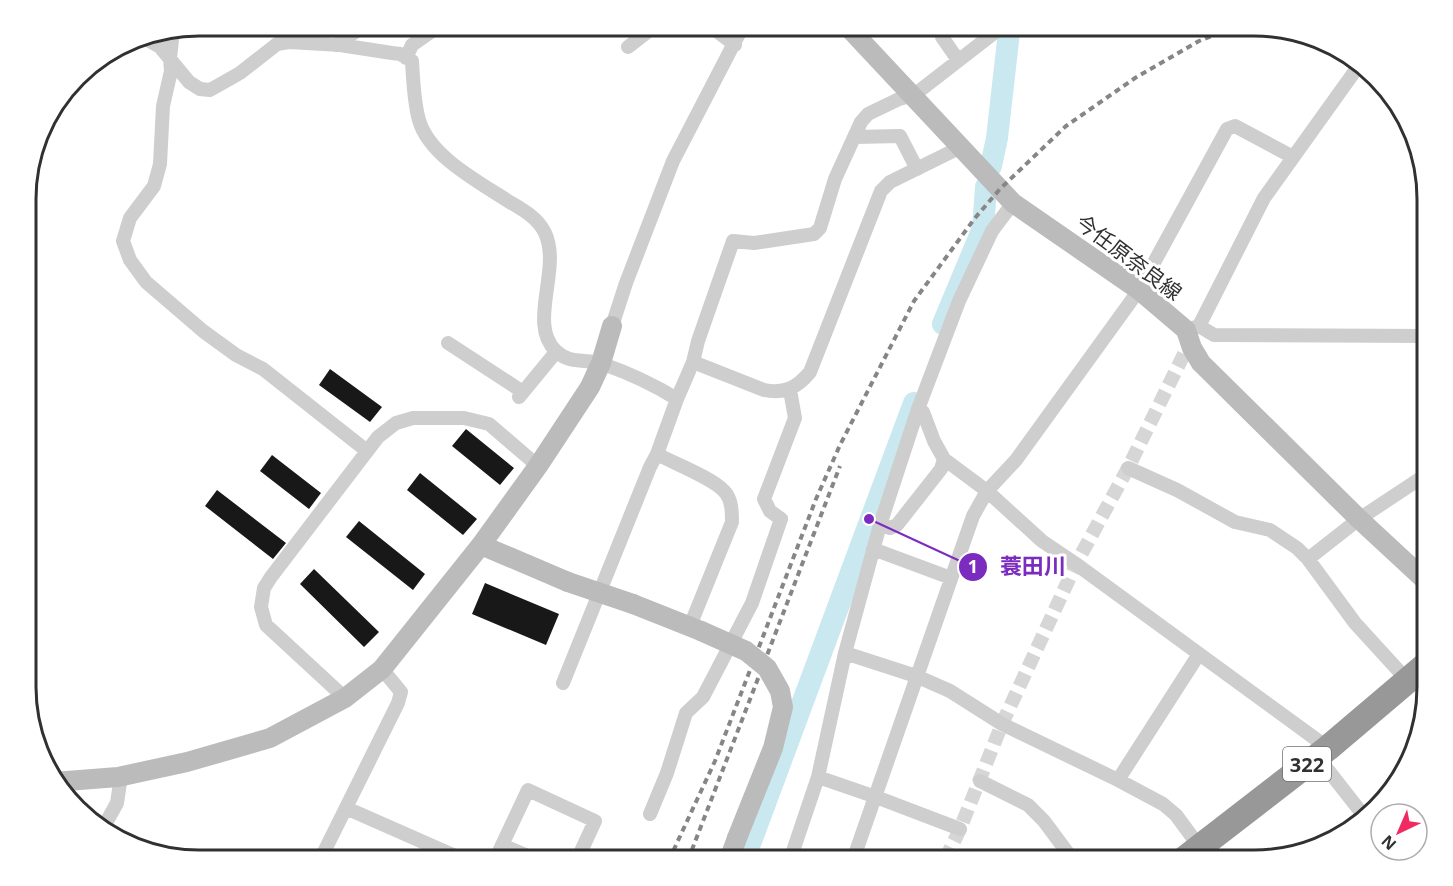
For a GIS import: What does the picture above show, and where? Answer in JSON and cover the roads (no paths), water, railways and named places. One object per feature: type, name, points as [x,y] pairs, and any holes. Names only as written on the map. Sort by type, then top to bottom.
[{"type":"highway","name":"322","points":[[1204,850],[1417,673]]},
{"type":"street","points":[[283,43],[285,36]]},
{"type":"street","points":[[336,45],[349,36]]},
{"type":"street","points":[[406,58],[411,45],[424,36]]},
{"type":"street","points":[[628,46],[642,36]]},
{"type":"street","points":[[723,36],[735,45]]},
{"type":"street","points":[[66,781],[121,776],[187,762],[270,738],[345,698],[382,669],[481,545],[538,466],[590,387],[601,363],[626,283],[673,161],[739,36]]},
{"type":"street","name":"今任原奈良線","points":[[857,36],[1013,203],[1192,328],[1192,348],[1201,363],[1359,519],[1417,573]]},
{"type":"street","points":[[563,683],[693,362],[698,341],[733,241],[754,243],[814,234],[820,228],[835,179],[861,122],[868,114],[898,99],[914,95],[990,36]]},
{"type":"street","points":[[942,37],[958,60]]},
{"type":"street","points":[[172,38],[171,71],[163,106],[160,164],[154,186],[130,218],[123,241],[130,260],[146,282],[203,332],[236,355],[263,369],[367,452]]},
{"type":"street","points":[[153,43],[170,58],[189,82],[210,90],[240,73],[277,44],[283,43],[336,45],[400,54],[412,61],[419,119],[426,136],[452,163],[529,214],[544,231],[550,245],[550,272],[543,325],[550,346],[570,361],[601,363],[677,399]]},
{"type":"street","points":[[1355,71],[1264,198],[1192,328],[1214,335],[1417,336]]},
{"type":"street","points":[[857,850],[973,516],[987,491],[1016,460],[1139,290],[1227,129],[1235,126],[1293,157]]},
{"type":"street","points":[[854,137],[900,136],[917,169]]},
{"type":"street","points":[[693,362],[764,390],[775,392],[790,390],[802,383],[810,372],[881,191],[890,182],[961,147]]},
{"type":"street","points":[[793,850],[818,777],[845,653],[879,525],[918,409],[959,301],[992,231],[1013,203]]},
{"type":"street","points":[[448,343],[521,394],[556,352]]},
{"type":"street","points":[[650,814],[667,773],[686,713],[703,697],[752,603],[782,519],[770,511],[764,499],[795,418],[790,390]]},
{"type":"street","points":[[918,409],[923,412],[944,459],[987,491],[1042,541],[1199,654],[1323,752],[1361,811]]},
{"type":"street","points":[[345,698],[266,625],[261,607],[264,588],[271,577],[378,437],[396,423],[413,418],[464,418],[489,424],[538,466]]},
{"type":"street","points":[[657,454],[713,482],[725,491],[732,507],[732,522],[696,628]]},
{"type":"street","points":[[879,525],[890,528],[897,525],[941,469],[944,459]]},
{"type":"street","points":[[1128,468],[1177,490],[1235,522],[1270,530],[1297,548],[1308,559],[1355,623],[1408,681]]},
{"type":"street","points":[[1308,559],[1359,519],[1417,481]]},
{"type":"street","points":[[481,545],[568,582],[696,628],[746,651],[763,664],[775,681],[783,707],[772,748],[733,850]]},
{"type":"street","points":[[873,549],[951,578]]},
{"type":"street","points":[[845,653],[916,676],[950,691],[1002,724],[1163,804],[1176,815],[1194,850]]},
{"type":"street","points":[[1118,780],[1199,654]]},
{"type":"street","points":[[325,850],[398,703],[401,692],[382,669]]},
{"type":"street","points":[[107,821],[117,803],[121,776]]},
{"type":"street","points":[[818,777],[960,829]]},
{"type":"street","points":[[980,780],[1028,805],[1044,821],[1066,850]]},
{"type":"street","points":[[500,850],[528,790],[595,820],[582,850]]},
{"type":"street","points":[[346,808],[441,850]]},
{"type":"street","points":[[502,845],[514,850]]},
{"type":"waterway","points":[[991,166],[997,138],[1009,36]]},
{"type":"waterway","points":[[943,324],[983,228],[986,187]]},
{"type":"waterway","points":[[748,850],[914,403]]},
{"type":"tunnel","points":[[950,850],[1002,724],[1076,564],[1128,468],[1185,352],[1192,348]]},
{"type":"railway","points":[[674,850],[715,761],[816,499],[840,445],[914,301],[975,218],[1000,189],[1066,126],[1135,78],[1211,36]]},
{"type":"railway","points":[[692,850],[840,466]]},
{"type":"place","name":"蓑田川","points":[[869,519]]}]
